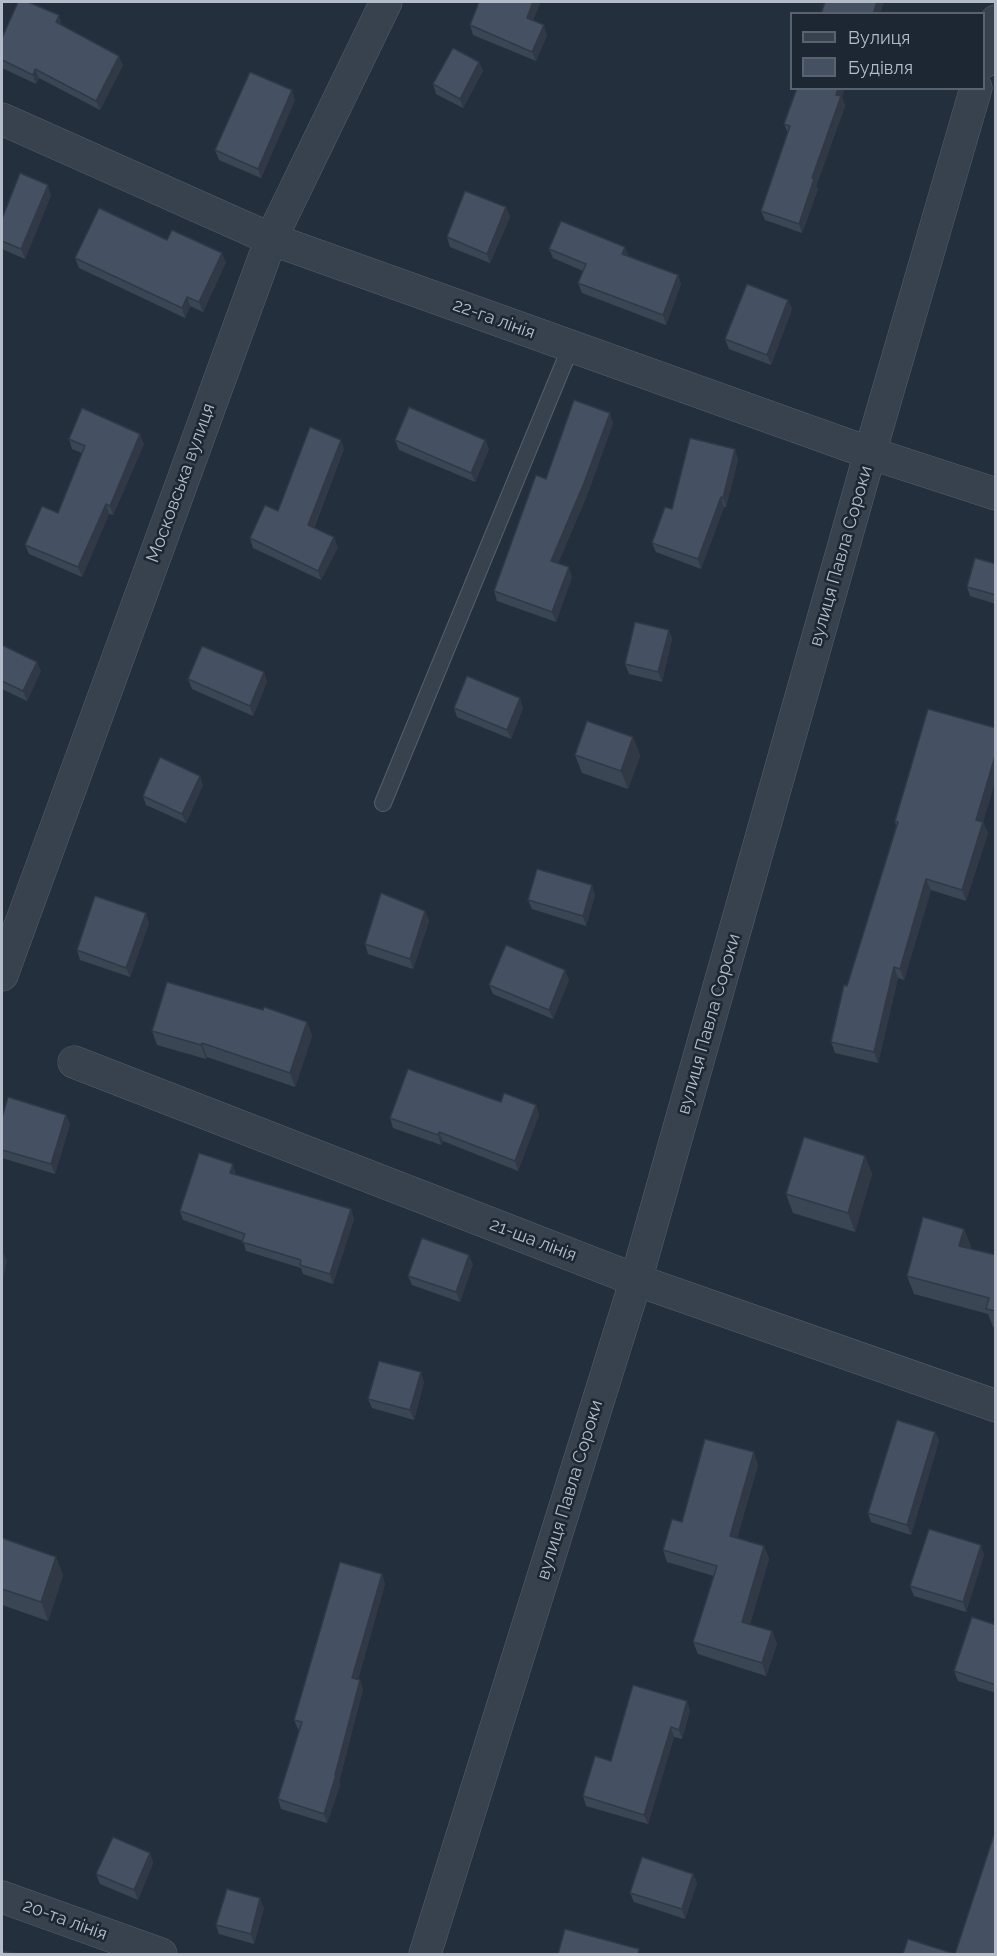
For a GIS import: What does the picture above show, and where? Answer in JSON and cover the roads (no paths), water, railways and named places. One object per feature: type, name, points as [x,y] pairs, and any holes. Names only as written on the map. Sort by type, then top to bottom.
[{"type":"street","name":"Московська вулиця","points":[[2,975],[271,239],[386,2]]},
{"type":"street","points":[[985,59],[996,21]]},
{"type":"street","name":"вулиця Павла Сороки","points":[[425,1954],[636,1280],[870,453],[975,90]]},
{"type":"street","name":"22-га лінія","points":[[2,119],[271,239],[870,453],[996,494]]},
{"type":"street","name":"21-ша лінія","points":[[74,1062],[636,1280],[996,1406]]},
{"type":"street","name":"20-та лінія","points":[[2,1897],[162,1954]]},
{"type":"lane","points":[[383,803],[571,346]]}]
